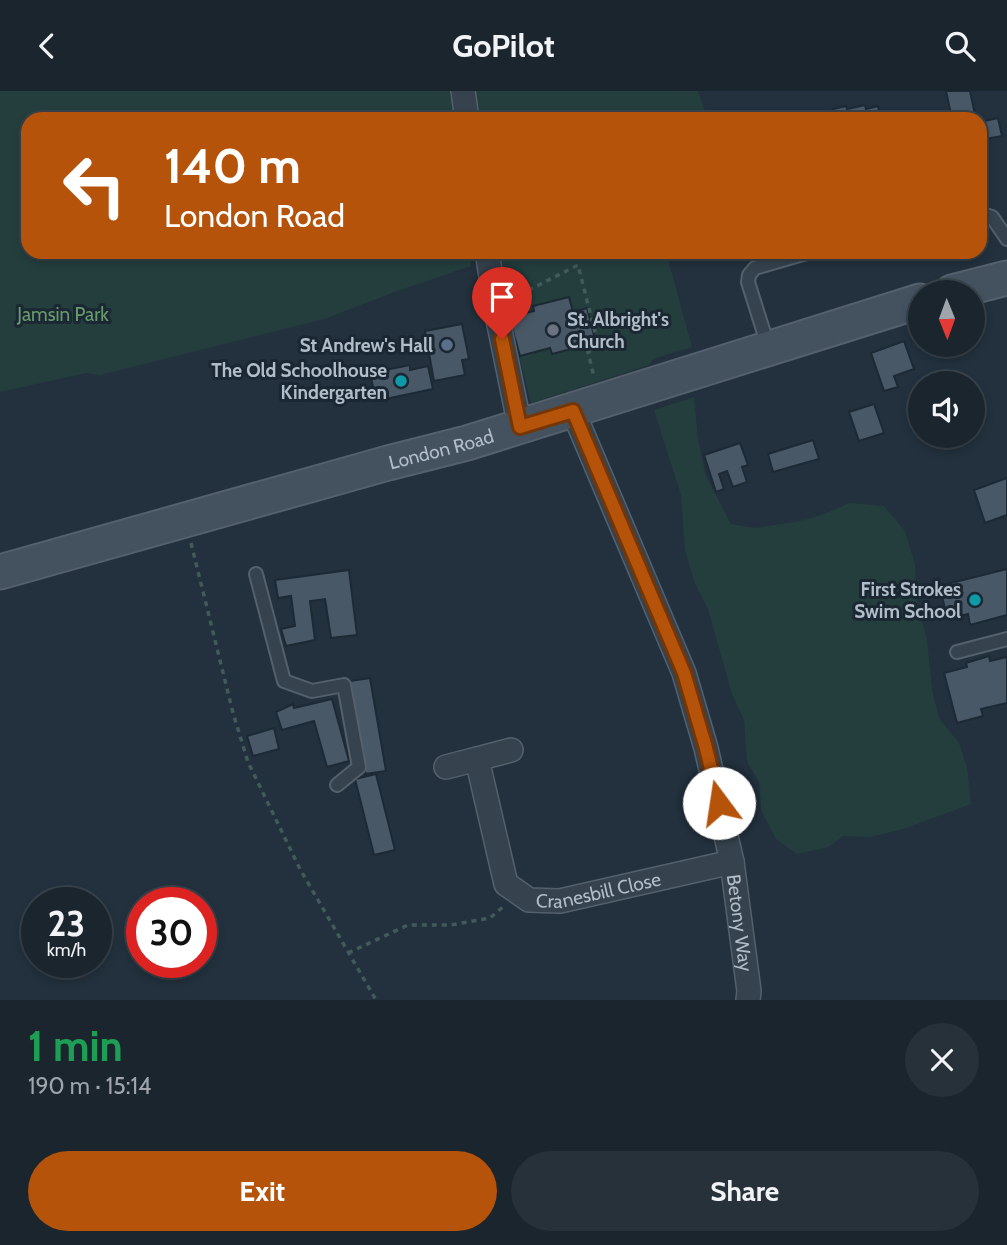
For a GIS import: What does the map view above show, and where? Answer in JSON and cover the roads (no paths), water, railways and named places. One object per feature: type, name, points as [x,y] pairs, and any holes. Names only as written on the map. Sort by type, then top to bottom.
[{"type":"main road","points":[[985,284],[1007,278]]},
{"type":"main road","name":"London Road","points":[[0,572],[520,427],[908,305]]},
{"type":"street","points":[[463,91],[466,112]]},
{"type":"street","points":[[488,259],[520,427]]},
{"type":"street","name":"Betony Way","points":[[573,411],[684,673],[706,748],[732,862],[748,1000]]},
{"type":"street","points":[[446,767],[511,750]]},
{"type":"street","name":"Cranesbill Close","points":[[477,759],[506,884],[529,901],[560,901],[732,862]]},
{"type":"lane","points":[[987,215],[992,217],[1007,239]]},
{"type":"lane","points":[[769,349],[748,275],[755,268],[786,259]]},
{"type":"lane","points":[[256,575],[284,681],[312,691],[344,685],[359,767],[337,785]]},
{"type":"lane","points":[[957,652],[1007,639]]},
{"type":"place","name":"St. Albright's Church","points":[[553,330]]},
{"type":"place","name":"St Andrew's Hall","points":[[447,345]]},
{"type":"place","name":"The Old Schoolhouse Kindergarten","points":[[401,381]]},
{"type":"place","name":"First Strokes Swim School","points":[[975,600]]},
{"type":"park label","name":"Jamsin Park","points":[[63,314]]}]
